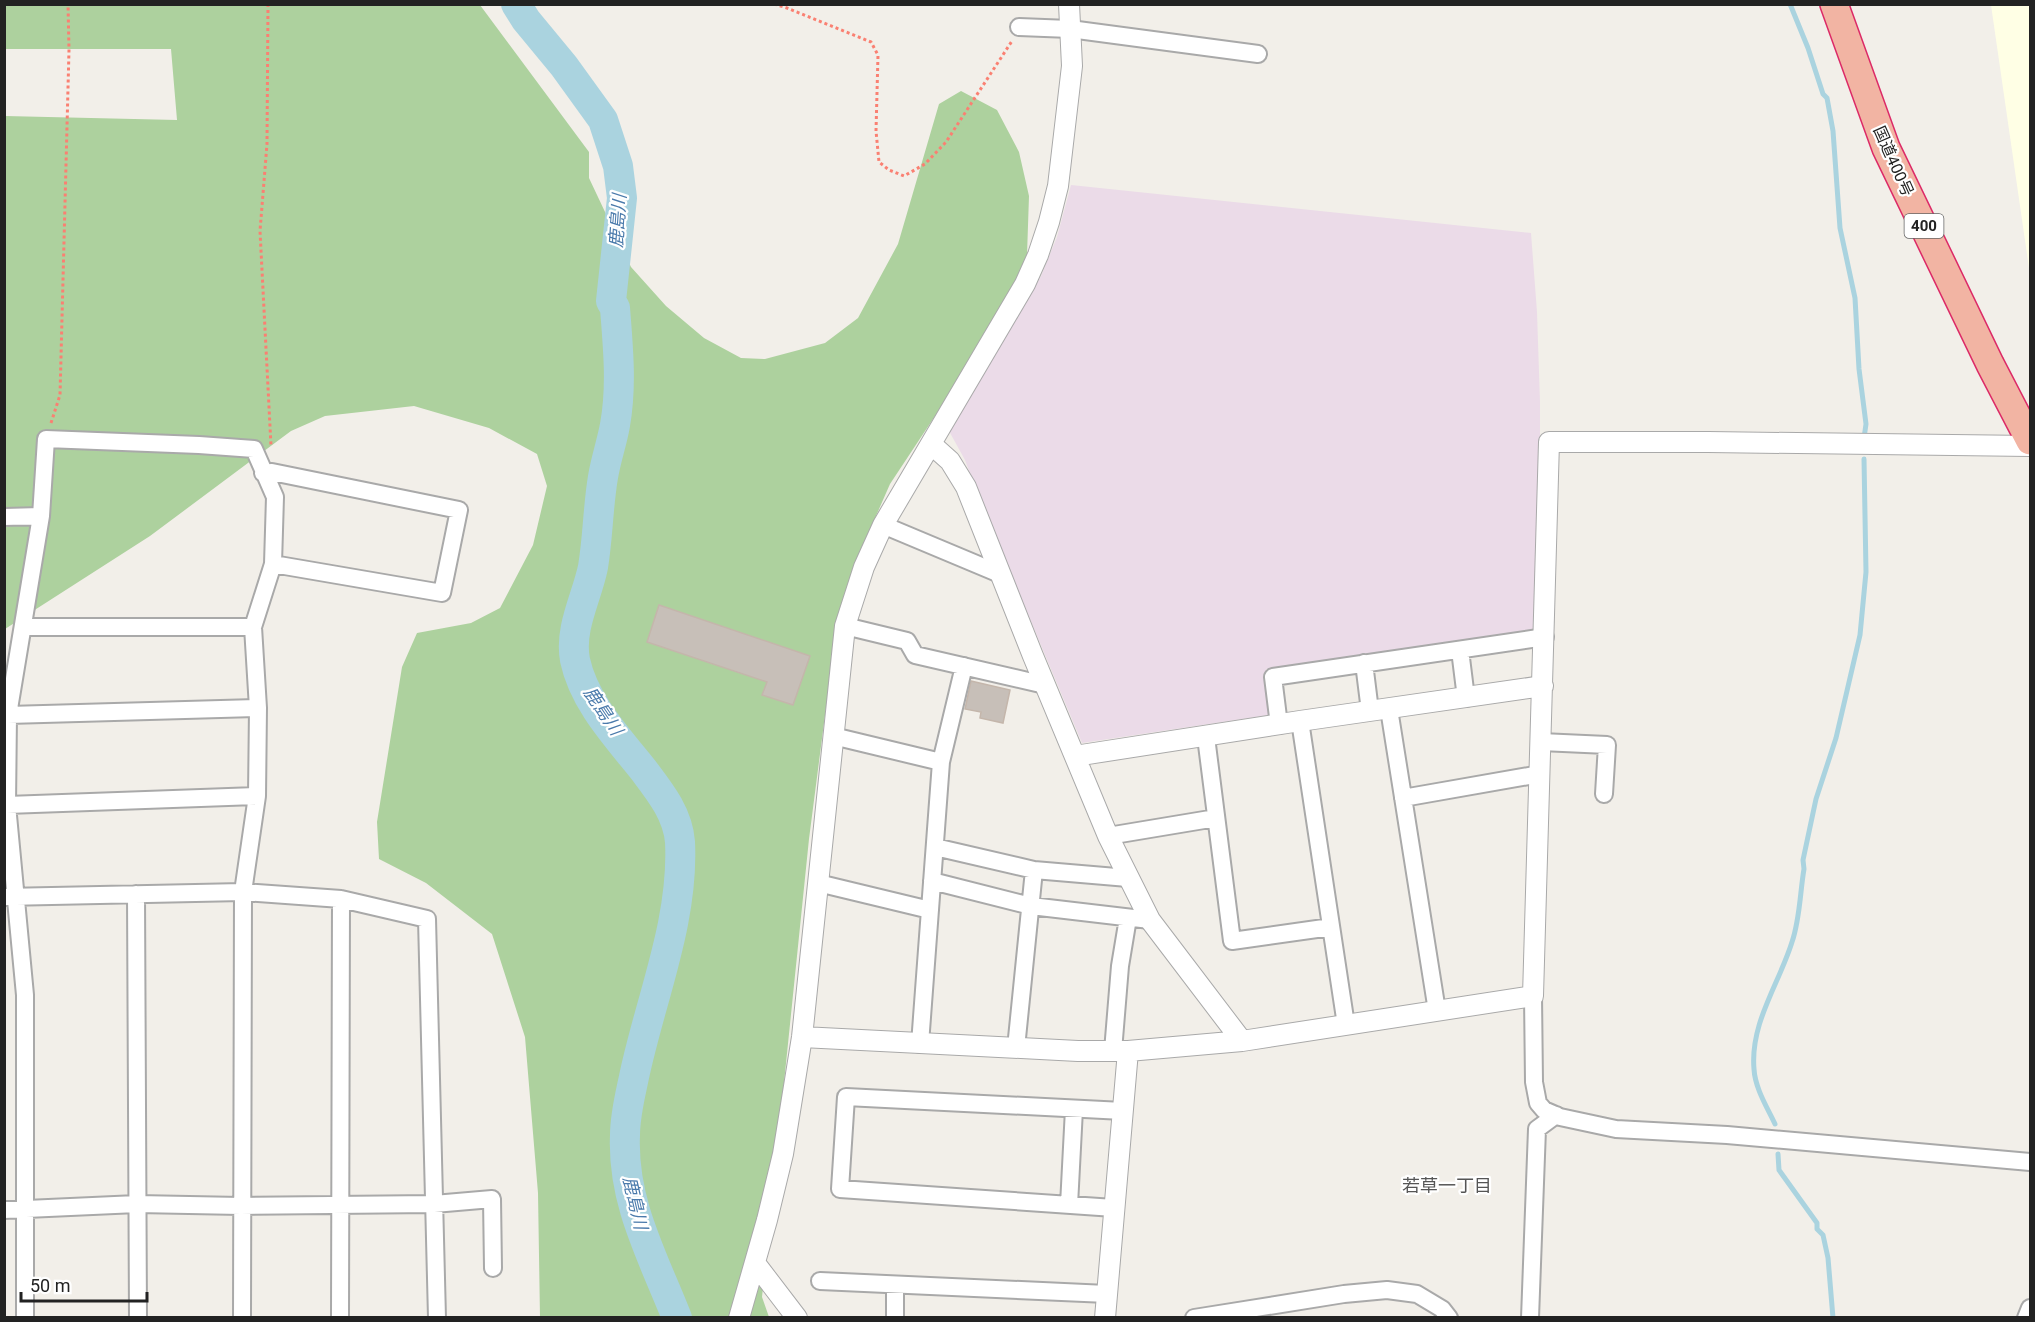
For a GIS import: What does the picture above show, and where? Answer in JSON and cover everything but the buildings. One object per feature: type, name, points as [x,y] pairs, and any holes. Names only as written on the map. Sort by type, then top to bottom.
[{"type":"highway","name":"国道400号","points":[[1834,4],[1886,148],[1990,364],[2031,441]]},
{"type":"street","points":[[739,1317],[783,1154],[802,1037],[845,626],[864,567],[883,525],[1024,284],[1038,255],[1058,186],[1072,66],[1069,4]]},
{"type":"street","points":[[1019,27],[1071,29],[1258,54]]},
{"type":"street","points":[[25,1317],[25,995],[11,897],[7,805],[8,715],[40,516],[46,439],[254,449],[268,472],[275,497],[273,564],[253,627],[258,708],[257,796],[243,892],[242,1317]]},
{"type":"street","points":[[2031,446],[1549,442],[1533,996],[1534,1082],[1538,1103],[1544,1110],[1556,1115],[1616,1129],[1727,1134],[2031,1162]]},
{"type":"street","points":[[931,444],[950,461],[966,487],[1045,685],[1128,878],[1150,920],[1242,1041]]},
{"type":"street","points":[[268,472],[459,510],[442,593],[273,564]]},
{"type":"street","points":[[4,517],[40,516]]},
{"type":"street","points":[[883,525],[1000,574]]},
{"type":"street","points":[[845,626],[907,641],[915,655],[1045,685]]},
{"type":"street","points":[[22,627],[253,627]]},
{"type":"street","points":[[1279,724],[1273,677],[1545,637]]},
{"type":"street","points":[[1460,650],[1466,698]]},
{"type":"street","points":[[1364,663],[1380,710],[1403,798],[1437,1011]]},
{"type":"street","points":[[920,1044],[941,762],[964,666]]},
{"type":"street","points":[[1075,756],[1543,686]]},
{"type":"street","points":[[8,715],[258,708]]},
{"type":"street","points":[[1300,721],[1346,1025]]},
{"type":"street","points":[[833,736],[941,762]]},
{"type":"street","points":[[1206,737],[1232,940],[1331,927]]},
{"type":"street","points":[[1541,742],[1607,745],[1604,794]]},
{"type":"street","points":[[1403,798],[1540,774]]},
{"type":"street","points":[[7,805],[257,796]]},
{"type":"street","points":[[1108,836],[1216,818]]},
{"type":"street","points":[[935,847],[1034,870],[1128,878]]},
{"type":"street","points":[[1016,1048],[1034,870]]},
{"type":"street","points":[[932,881],[1031,906],[1150,920]]},
{"type":"street","points":[[818,883],[930,910]]},
{"type":"street","points":[[11,897],[243,892],[341,899],[427,919],[437,1317]]},
{"type":"street","points":[[136,894],[138,1317]]},
{"type":"street","points":[[340,1317],[341,899]]},
{"type":"street","points":[[1105,1317],[1123,1112],[1120,966],[1128,918]]},
{"type":"street","points":[[802,1037],[920,1044],[1120,1051],[1242,1041],[1533,996]]},
{"type":"street","points":[[1114,1208],[840,1189],[846,1097],[1123,1112]]},
{"type":"street","points":[[1069,1204],[1074,1109]]},
{"type":"street","points":[[1530,1317],[1537,1129],[1556,1115]]},
{"type":"street","points":[[4,1210],[137,1204],[241,1206],[434,1204],[492,1199],[493,1268]]},
{"type":"street","points":[[755,1263],[797,1317]]},
{"type":"street","points":[[820,1281],[1107,1293]]},
{"type":"street","points":[[894,1317],[895,1284]]},
{"type":"street","points":[[1194,1317],[1344,1294],[1387,1290],[1417,1294],[1442,1309],[1449,1317]]},
{"type":"street","points":[[2026,1317],[2031,1308]]},
{"type":"path","points":[[46,439],[60,395],[69,50],[68,4]]},
{"type":"path","points":[[268,4],[267,144],[260,231],[268,472]]},
{"type":"path","points":[[774,4],[872,42],[878,55],[876,131],[879,162],[889,170],[904,176],[925,164],[946,142],[1006,53],[1019,27]]},
{"type":"shaded area","points":[[1991,5],[2030,5],[2030,275]]},
{"type":"shaded area","points":[[1071,185],[1531,233],[1540,402],[1540,518],[1535,631],[1266,669],[1269,715],[1082,743],[965,460],[949,431],[1041,276],[1057,237]]},
{"type":"green space","points":[[5,5],[480,5],[589,152],[589,178],[631,267],[666,306],[704,338],[741,358],[765,359],[825,343],[858,318],[898,244],[939,104],[961,91],[997,110],[1019,152],[1029,196],[1027,255],[1017,292],[890,484],[865,541],[832,661],[809,839],[762,1297],[769,1317],[540,1317],[538,1193],[525,1037],[492,934],[426,883],[379,859],[377,822],[402,667],[417,633],[471,623],[500,608],[533,545],[547,486],[537,454],[489,428],[414,406],[325,416],[291,431],[150,536],[5,629],[5,116],[177,120],[171,49],[5,49]]},
{"type":"waterway","name":"鹿島川","points":[[516,4],[603,120],[618,166],[622,198],[611,301],[615,308],[618,352],[617,410],[603,477],[593,567],[576,624],[574,648],[580,676],[594,706],[663,796],[679,832],[680,872],[677,902],[634,1077],[625,1135],[625,1160],[634,1206],[649,1251],[677,1318]]},
{"type":"waterway","points":[[1790,4],[1823,94],[1827,98],[1833,131],[1840,228],[1855,298],[1859,369],[1866,424],[1864,438]]},
{"type":"waterway","points":[[1775,1124],[1757,1083],[1754,1069],[1756,1036],[1795,933],[1804,869],[1803,860],[1816,799],[1836,738],[1860,635],[1866,572],[1864,459]]},
{"type":"waterway","points":[[1778,1154],[1779,1170],[1823,1235],[1828,1258],[1833,1318]]},
{"type":"district","name":"若草一丁目","points":[[1447,1186]]}]
